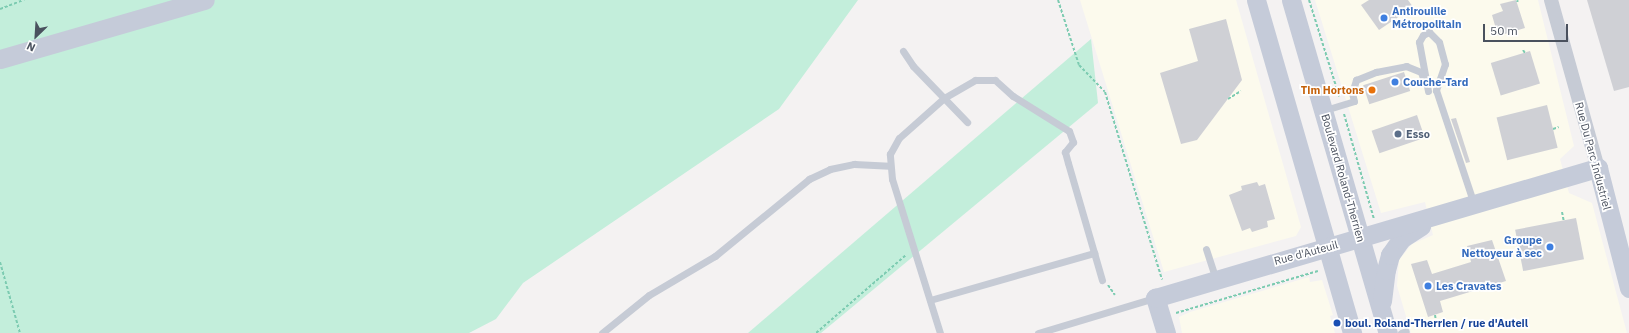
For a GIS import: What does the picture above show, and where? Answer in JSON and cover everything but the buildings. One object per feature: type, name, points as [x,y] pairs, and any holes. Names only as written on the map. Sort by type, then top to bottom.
[{"type":"street","points":[[0,59],[205,0]]},
{"type":"street","points":[[1256,0],[1352,333]]},
{"type":"street","name":"Boulevard Roland-Therrien","points":[[1291,0],[1381,310],[1398,332]]},
{"type":"street","name":"Rue Du Parc Industriel","points":[[1551,0],[1598,168],[1629,288]]},
{"type":"street","name":"Rue d'Auteuil","points":[[1159,289],[1216,279],[1327,248],[1598,168]]},
{"type":"street","points":[[1381,310],[1387,265],[1394,249],[1401,240],[1434,216]]},
{"type":"street","points":[[1159,289],[1166,333]]},
{"type":"lane","points":[[1323,110],[1354,101],[1352,93],[1356,80],[1406,66],[1421,72],[1428,91],[1419,42],[1423,35],[1429,32],[1438,42],[1445,64],[1436,90],[1474,204]]},
{"type":"lane","points":[[903,51],[913,66],[967,122]]},
{"type":"lane","points":[[940,333],[889,166],[890,154],[894,143],[944,98],[975,80],[995,80],[1013,96],[1069,132],[1073,142],[1065,152],[1102,280]]},
{"type":"lane","points":[[602,333],[649,295],[719,253],[777,202],[809,179],[830,169],[854,164],[889,166]]},
{"type":"lane","points":[[1206,249],[1216,279]]},
{"type":"lane","points":[[930,300],[1094,253]]},
{"type":"lane","name":"Rue d'Auteuil","points":[[1038,333],[1159,289]]},
{"type":"path","points":[[0,9],[24,0]]},
{"type":"path","points":[[1058,0],[1080,65],[1105,92],[1159,289]]},
{"type":"path","points":[[1309,0],[1338,95]]},
{"type":"path","points":[[1228,99],[1241,91]]},
{"type":"path","name":"Boulevard Roland-Therrien","points":[[1344,113],[1374,218]]},
{"type":"path","points":[[1553,129],[1559,127]]},
{"type":"path","points":[[1562,212],[1564,222]]},
{"type":"path","points":[[816,333],[914,247]]},
{"type":"path","points":[[0,262],[20,333]]},
{"type":"path","name":"Rue d'Auteuil","points":[[1177,314],[1315,272]]},
{"type":"path","points":[[1113,288],[1115,295]]},
{"type":"path","points":[[1435,315],[1436,321]]},
{"type":"shaded area","points":[[1080,0],[1236,0],[1301,227],[1296,236],[1164,272]]},
{"type":"shaded area","points":[[1315,0],[1538,0],[1574,146],[1560,159],[1569,193],[1592,203],[1627,333],[1411,333],[1397,286],[1399,260],[1412,244],[1433,235],[1425,202],[1381,213]]},
{"type":"shaded area","points":[[1309,277],[1310,282],[1322,280],[1333,315],[1330,316],[1335,333],[1182,333],[1179,317],[1190,312]]},
{"type":"green space","points":[[0,0],[858,0],[779,109],[523,283],[496,319],[469,333],[0,333]]},
{"type":"green space","points":[[1091,39],[1098,103],[821,333],[748,333]]},
{"type":"place","name":"Antirouille Métropolitain","points":[[1384,18]]},
{"type":"place","name":"Couche-Tard","points":[[1395,82]]},
{"type":"place","name":"Tim Hortons","points":[[1372,90]]},
{"type":"place","name":"Esso","points":[[1398,134]]},
{"type":"place","name":"Groupe Nettoyeur à sec","points":[[1550,247]]},
{"type":"place","name":"Les Cravates","points":[[1428,286]]},
{"type":"place","name":"boul. Roland-Therrien / rue d'Auteil","points":[[1337,323]]}]
